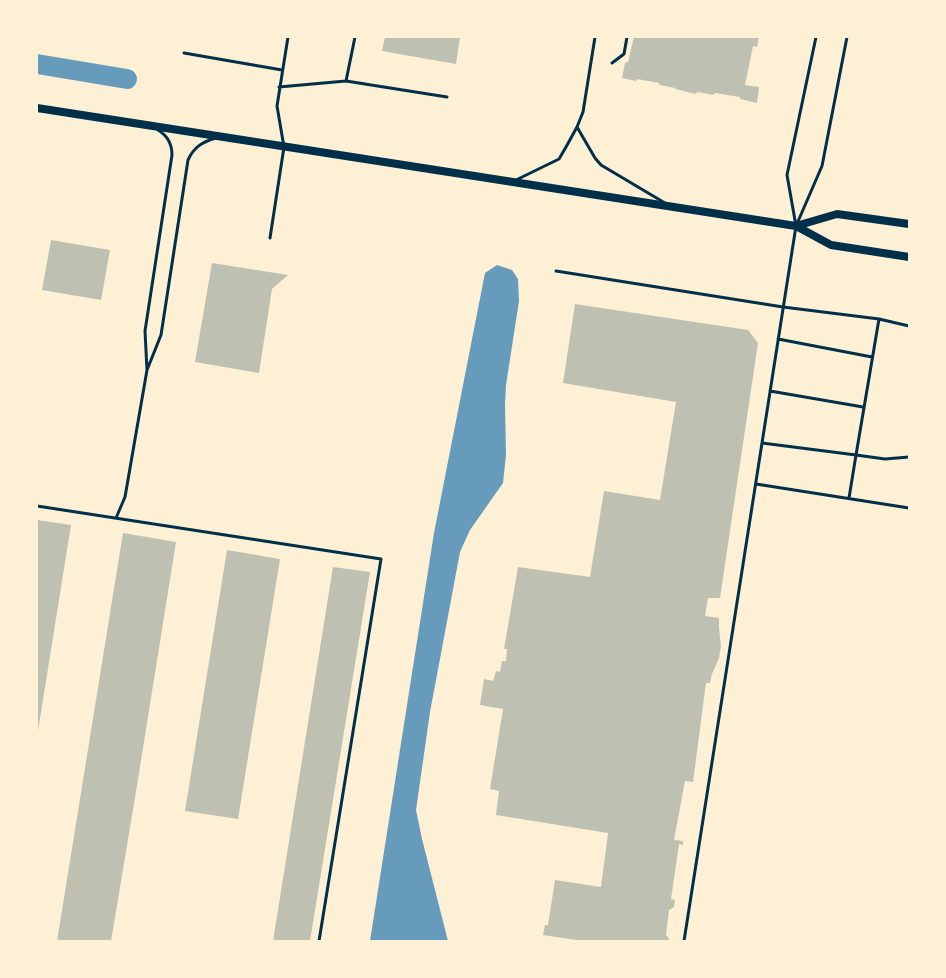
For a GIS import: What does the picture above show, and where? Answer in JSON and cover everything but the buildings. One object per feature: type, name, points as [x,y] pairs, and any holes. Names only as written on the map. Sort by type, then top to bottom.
[{"type":"main road","points":[[37,108],[511,183],[796,226],[831,245],[909,257]]},
{"type":"main road","points":[[796,226],[837,214],[909,224]]},
{"type":"lane","points":[[270,238],[284,147],[277,106],[288,37]]},
{"type":"lane","points":[[346,81],[355,37]]},
{"type":"lane","points":[[511,183],[559,159],[577,127],[583,112],[595,37]]},
{"type":"lane","points":[[612,63],[624,54],[627,37]]},
{"type":"lane","points":[[796,226],[787,175],[816,37]]},
{"type":"lane","points":[[684,941],[796,226],[822,166],[847,37]]},
{"type":"lane","points":[[184,53],[282,70]]},
{"type":"lane","points":[[279,87],[346,81],[447,97]]},
{"type":"lane","points":[[147,370],[145,331],[172,155],[172,147],[168,138],[153,127]]},
{"type":"lane","points":[[577,127],[595,158],[601,165],[671,207]]},
{"type":"lane","points":[[116,518],[125,497],[147,370],[161,335],[188,160],[191,153],[198,145],[222,137]]},
{"type":"lane","points":[[556,271],[783,307],[879,319],[909,326]]},
{"type":"lane","points":[[849,498],[863,407],[879,319]]},
{"type":"lane","points":[[778,339],[872,357]]},
{"type":"lane","points":[[770,391],[863,407]]},
{"type":"lane","points":[[762,443],[885,459],[909,457]]},
{"type":"lane","points":[[756,484],[909,508]]},
{"type":"lane","points":[[37,506],[381,559],[320,941]]},
{"type":"water","points":[[497,265],[512,270],[518,279],[519,301],[506,385],[506,455],[503,483],[470,530],[460,552],[430,712],[416,810],[448,941],[370,941],[434,533],[485,273]]},
{"type":"waterway","points":[[37,64],[127,79]]}]
